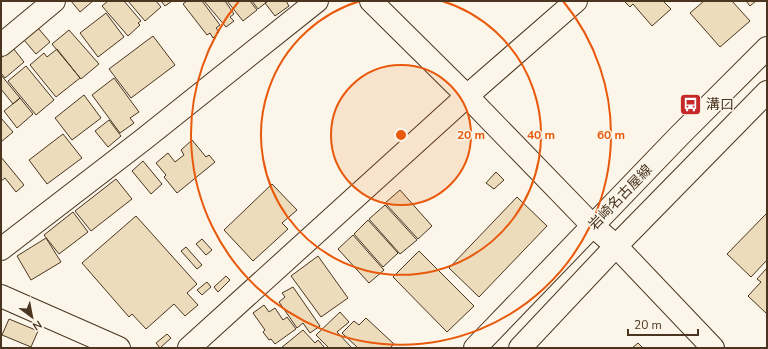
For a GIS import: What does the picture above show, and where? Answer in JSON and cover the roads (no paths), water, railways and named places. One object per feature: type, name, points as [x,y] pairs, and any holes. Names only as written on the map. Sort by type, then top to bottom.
[{"type":"street","points":[[1,45],[54,1]]},
{"type":"street","points":[[1,249],[144,139],[317,1]]},
{"type":"street","points":[[371,1],[467,96],[592,226],[616,246],[713,348]]},
{"type":"street","points":[[189,348],[467,96],[576,1]]},
{"type":"street","name":"岩崎名古屋線","points":[[475,348],[592,226],[767,48]]},
{"type":"street","points":[[520,348],[616,246],[767,92]]},
{"type":"street","points":[[1,296],[119,348]]},
{"type":"place","name":"溝口","points":[[691,104]]}]
